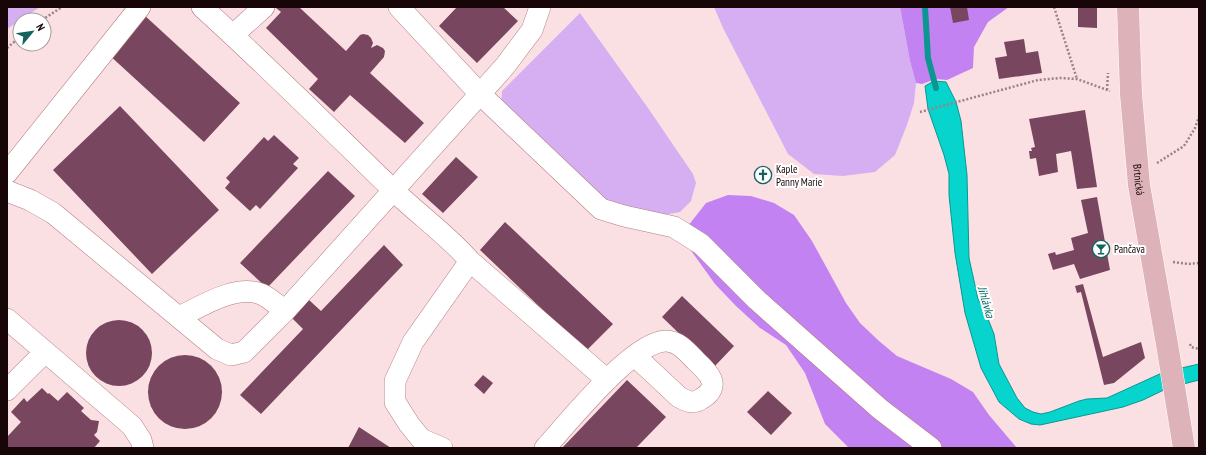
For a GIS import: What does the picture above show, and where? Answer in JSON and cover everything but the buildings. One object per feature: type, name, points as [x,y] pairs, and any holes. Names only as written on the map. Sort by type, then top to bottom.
[{"type":"main road","name":"Brtnická","points":[[1128,7],[1131,94],[1137,173],[1184,448]]},
{"type":"lane","points":[[7,173],[140,7]]},
{"type":"lane","points":[[202,7],[233,35],[393,190],[460,249],[470,261],[607,380]]},
{"type":"lane","points":[[233,35],[264,7]]},
{"type":"lane","points":[[399,7],[480,94],[601,209],[624,216],[674,227],[701,244],[768,311],[880,409],[931,448]]},
{"type":"lane","points":[[7,192],[30,200],[53,213],[217,349],[231,355],[244,352],[285,311],[505,66],[532,30],[540,7]]},
{"type":"lane","points":[[442,448],[418,443],[395,402],[395,381],[413,342],[470,261]]},
{"type":"lane","points":[[179,317],[229,294],[245,291],[262,294],[285,311]]},
{"type":"lane","points":[[7,319],[132,426],[141,440],[143,448]]},
{"type":"lane","points":[[7,390],[45,352]]},
{"type":"lane","points":[[545,448],[607,380],[635,356]]},
{"type":"path","points":[[52,14],[62,7]]},
{"type":"path","points":[[1054,7],[1077,79]]},
{"type":"path","points":[[920,112],[1038,80],[1060,78],[1077,79],[1107,90],[1131,94]]},
{"type":"path","points":[[1137,173],[1142,172],[1184,146],[1195,128],[1199,117]]},
{"type":"shaded area","points":[[7,7],[40,7],[32,12],[12,12],[12,26],[7,29]]},
{"type":"shaded area","points":[[714,7],[900,7],[910,61],[916,83],[914,103],[895,155],[875,172],[843,176],[814,174],[788,154],[723,28]]},
{"type":"shaded area","points":[[900,7],[1009,7],[988,22],[974,47],[973,68],[947,80],[936,79],[922,84],[916,83],[910,61]]},
{"type":"shaded area","points":[[580,13],[693,174],[696,183],[691,201],[680,212],[658,216],[602,205],[501,106],[502,91]]},
{"type":"shaded area","points":[[728,195],[751,196],[774,203],[794,215],[812,241],[846,303],[860,323],[897,356],[951,379],[973,392],[989,415],[1017,448],[849,448],[825,424],[805,373],[786,345],[760,328],[736,306],[715,284],[687,245],[688,226],[706,203]]},
{"type":"water","points":[[934,81],[946,82],[956,102],[961,121],[967,175],[969,258],[978,299],[994,334],[999,364],[1017,398],[1025,408],[1041,414],[1087,399],[1107,398],[1164,372],[1199,364],[1199,380],[1168,388],[1143,400],[1123,407],[1040,425],[1031,424],[1019,419],[999,402],[981,368],[965,313],[955,253],[949,195],[949,174],[928,109],[925,86]]},
{"type":"waterway","name":"Jihlávka","points":[[925,7],[928,58],[936,88]]},
{"type":"place","name":"Kaple Panny Marie","points":[[763,175]]},
{"type":"place","name":"Pančava","points":[[1101,249]]}]
